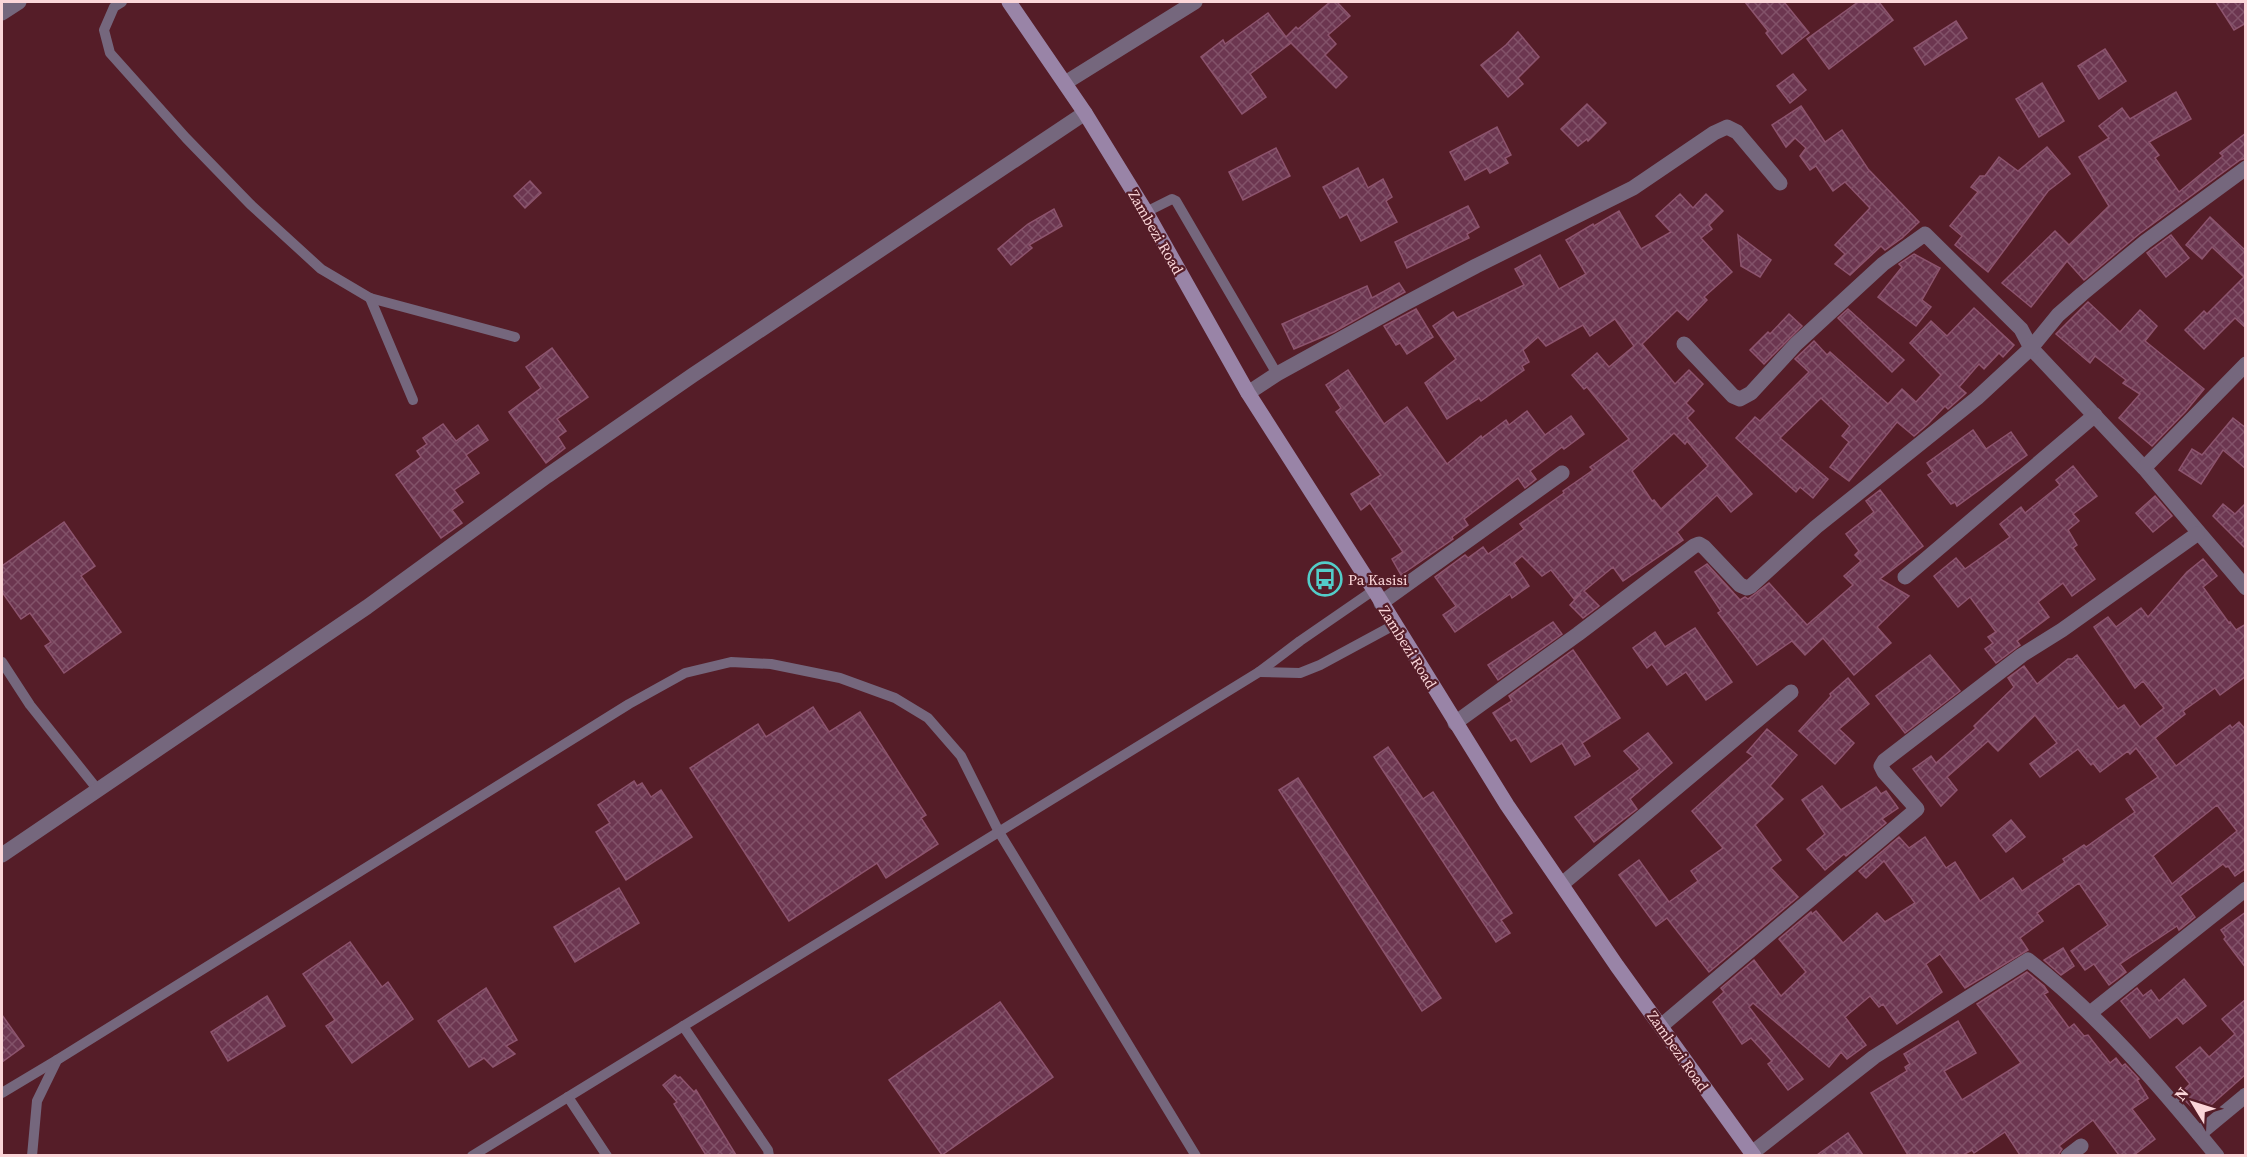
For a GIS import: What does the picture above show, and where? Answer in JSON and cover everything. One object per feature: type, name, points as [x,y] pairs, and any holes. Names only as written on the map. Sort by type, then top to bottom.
[{"type":"main road","name":"Zambezi Road","points":[[1010,2],[1085,113],[1146,212],[1248,393],[1507,805],[1617,966],[1753,1154]]},
{"type":"street","points":[[2,13],[19,2]]},
{"type":"street","points":[[1065,83],[1195,2]]},
{"type":"street","points":[[2,855],[367,607],[693,375],[1085,113]]},
{"type":"street","points":[[1248,393],[1277,374],[1476,266],[1633,188],[1714,133],[1727,127],[1737,132],[1780,183]]},
{"type":"street","points":[[1455,723],[1694,546],[1700,544],[1704,547],[1740,585],[1747,588],[1751,586],[1816,527],[1977,398],[2031,348],[2058,315],[2082,294],[2145,242],[2246,168]]},
{"type":"street","points":[[1684,344],[1733,396],[1740,399],[1751,393],[1796,344],[1883,264],[1925,234],[2021,329],[2031,348],[2144,468],[2198,534],[2244,583]]},
{"type":"street","points":[[2144,468],[2246,364]]},
{"type":"street","points":[[1905,577],[2095,415]]},
{"type":"street","points":[[1377,597],[1562,473]]},
{"type":"street","points":[[1661,1026],[1917,809],[1884,772],[1881,766],[1884,760],[2022,655],[2072,624],[2198,534]]},
{"type":"street","points":[[1562,884],[1791,692]]},
{"type":"street","points":[[2090,1013],[2246,889]]},
{"type":"street","points":[[1753,1154],[1874,1057],[2028,960],[2090,1013],[2164,1091],[2217,1155]]},
{"type":"street","points":[[2199,1134],[2246,1095]]},
{"type":"street","points":[[2068,1155],[2081,1146]]},
{"type":"lane","points":[[122,2],[114,7],[104,30],[110,53],[250,204],[321,269],[370,298],[515,337]]},
{"type":"lane","points":[[1146,212],[1172,199],[1176,201],[1277,374]]},
{"type":"lane","points":[[370,298],[413,400]]},
{"type":"lane","points":[[472,1155],[1259,672],[1300,641],[1377,597]]},
{"type":"lane","points":[[1259,672],[1300,673],[1320,665],[1394,625]]},
{"type":"lane","points":[[2,662],[30,705],[98,790]]},
{"type":"lane","points":[[2,1093],[629,704],[685,673],[731,662],[771,664],[840,678],[895,698],[928,718],[961,756],[999,832],[1196,1155]]},
{"type":"lane","points":[[684,1026],[768,1150],[769,1155]]},
{"type":"lane","points":[[32,1155],[37,1101],[57,1059]]},
{"type":"lane","points":[[568,1097],[607,1155]]},
{"type":"building","points":[[1330,2],[1337,2],[1350,16],[1328,35],[1336,44],[1325,55],[1347,77],[1336,88],[1291,43],[1250,74],[1266,97],[1242,114],[1201,57],[1223,40],[1225,44],[1268,13],[1286,37],[1296,27],[1298,29]]},
{"type":"building","points":[[1745,2],[1784,2],[1809,33],[1782,54],[1766,33],[1768,31]]},
{"type":"building","points":[[1858,2],[1879,2],[1893,20],[1829,69],[1807,39]]},
{"type":"building","points":[[2216,2],[2246,2],[2246,23],[2234,30]]},
{"type":"building","points":[[1956,21],[1967,38],[1925,65],[1914,48]]},
{"type":"building","points":[[1518,32],[1539,57],[1518,78],[1523,84],[1508,97],[1481,65]]},
{"type":"building","points":[[2105,49],[2126,81],[2099,99],[2078,66]]},
{"type":"building","points":[[1793,74],[1806,90],[1790,103],[1777,86]]},
{"type":"building","points":[[2042,83],[2064,121],[2039,137],[2016,99]]},
{"type":"building","points":[[2176,92],[2191,119],[2149,142],[2159,155],[2155,158],[2179,192],[2223,156],[2220,153],[2246,133],[2246,158],[2240,160],[2139,234],[2084,280],[2067,261],[2031,307],[2002,283],[2055,231],[2069,245],[2109,206],[2079,157],[2109,138],[2099,126],[2122,108],[2130,119]]},
{"type":"building","points":[[1587,104],[1606,123],[1588,141],[1587,139],[1578,146],[1561,129]]},
{"type":"building","points":[[1801,106],[1825,142],[1842,130],[1868,169],[1919,222],[1885,250],[1881,246],[1850,275],[1835,264],[1845,254],[1835,245],[1870,208],[1845,182],[1833,191],[1816,166],[1810,170],[1800,156],[1806,148],[1795,138],[1786,147],[1772,125]]},
{"type":"building","points":[[1497,127],[1511,155],[1505,158],[1508,163],[1490,173],[1487,168],[1465,180],[1450,152]]},
{"type":"building","points":[[2047,147],[2070,174],[2048,191],[1988,272],[1955,245],[1962,236],[1950,226],[1978,192],[1971,187],[1980,176],[1985,176],[1999,157],[2018,171]]},
{"type":"building","points":[[1276,148],[1290,176],[1243,200],[1229,172]]},
{"type":"building","points":[[1358,168],[1368,188],[1383,179],[1392,197],[1386,201],[1397,222],[1361,241],[1347,214],[1340,218],[1323,187]]},
{"type":"building","points":[[530,181],[541,193],[525,208],[514,196]]},
{"type":"building","points":[[1680,194],[1693,208],[1706,194],[1723,211],[1709,225],[1712,229],[1701,238],[1732,272],[1704,297],[1707,300],[1688,320],[1677,310],[1642,344],[1675,384],[1689,370],[1703,384],[1686,403],[1694,411],[1687,418],[1752,494],[1731,512],[1717,495],[1677,532],[1683,540],[1623,581],[1613,567],[1584,591],[1599,606],[1583,618],[1570,605],[1581,593],[1574,599],[1551,570],[1542,576],[1522,556],[1514,563],[1529,586],[1512,598],[1510,594],[1455,632],[1443,615],[1456,606],[1435,577],[1465,555],[1468,558],[1483,547],[1488,554],[1524,529],[1520,524],[1564,493],[1563,491],[1593,470],[1590,467],[1629,439],[1587,387],[1584,389],[1572,375],[1597,353],[1609,367],[1634,346],[1615,319],[1590,336],[1583,325],[1546,346],[1538,337],[1523,350],[1529,362],[1522,366],[1524,370],[1481,401],[1479,398],[1447,419],[1425,383],[1456,359],[1433,326],[1453,312],[1457,318],[1524,285],[1515,269],[1540,255],[1559,289],[1586,274],[1566,240],[1619,211],[1641,249],[1671,232],[1656,216]],"holes":[[[1674,433],[1685,444],[1687,441],[1708,466],[1661,509],[1654,500],[1652,501],[1632,471]]]},
{"type":"building","points":[[1468,206],[1479,227],[1467,234],[1469,238],[1407,268],[1395,242]]},
{"type":"building","points":[[1054,209],[1062,226],[1029,245],[1032,248],[1011,265],[998,249],[1028,224]]},
{"type":"building","points":[[2210,217],[2246,251],[2246,328],[2235,318],[2204,349],[2185,330],[2204,311],[2207,314],[2244,277],[2212,247],[2202,259],[2186,245]]},
{"type":"building","points":[[1738,235],[1771,260],[1760,277],[1741,266]]},
{"type":"building","points":[[2171,235],[2189,258],[2166,277],[2147,253]]},
{"type":"building","points":[[1914,254],[1940,268],[1922,300],[1931,307],[1916,326],[1878,297],[1902,267],[1899,264]]},
{"type":"building","points":[[1399,283],[1405,292],[1334,332],[1294,349],[1282,324],[1367,286],[1372,298]]},
{"type":"building","points":[[2088,302],[2120,332],[2140,310],[2157,326],[2145,341],[2204,389],[2152,446],[2119,418],[2140,394],[2123,383],[2126,380],[2095,356],[2090,363],[2056,334]]},
{"type":"building","points":[[1974,308],[2014,345],[2003,357],[1999,353],[1984,369],[1979,364],[1959,387],[1966,393],[1948,409],[1945,406],[1914,436],[1897,422],[1849,481],[1830,467],[1849,442],[1842,436],[1850,426],[1821,398],[1780,438],[1828,479],[1813,498],[1800,487],[1796,492],[1736,438],[1755,417],[1760,421],[1809,372],[1795,359],[1814,341],[1827,355],[1830,352],[1888,404],[1902,389],[1916,402],[1941,375],[1910,343],[1931,321],[1947,336]]},
{"type":"building","points":[[1416,309],[1433,337],[1407,354],[1400,343],[1396,345],[1384,326]]},
{"type":"building","points":[[1848,309],[1904,360],[1892,372],[1838,318]]},
{"type":"building","points":[[1789,314],[1802,326],[1764,364],[1750,350],[1768,332],[1770,334]]},
{"type":"building","points":[[552,348],[588,397],[557,419],[566,431],[558,437],[565,448],[546,463],[509,412],[541,388],[526,367]]},
{"type":"building","points":[[1348,370],[1384,424],[1407,407],[1447,464],[1481,436],[1482,438],[1506,420],[1509,425],[1527,411],[1545,435],[1571,416],[1584,434],[1530,471],[1536,479],[1525,488],[1518,478],[1464,519],[1468,525],[1452,537],[1453,539],[1401,575],[1392,559],[1403,552],[1370,503],[1361,510],[1351,494],[1381,475],[1336,412],[1341,408],[1326,385]]},
{"type":"building","points":[[2233,418],[2246,428],[2246,469],[2223,450],[2201,484],[2179,470],[2192,449],[2202,455]]},
{"type":"building","points":[[443,424],[456,441],[478,425],[488,440],[466,455],[479,473],[454,490],[463,502],[452,510],[462,523],[441,538],[396,475],[421,457],[417,451],[427,444],[423,438]]},
{"type":"building","points":[[1973,430],[1986,449],[2011,432],[2027,455],[1957,506],[1955,502],[1951,504],[1928,475],[1933,472],[1927,463]]},
{"type":"building","points":[[2073,466],[2097,496],[2073,514],[2079,521],[2068,530],[2077,545],[2073,548],[2095,579],[2072,596],[2063,583],[2038,602],[2049,617],[2017,641],[2020,645],[1996,663],[1985,649],[1993,643],[1988,637],[1996,632],[1970,597],[1958,607],[1934,576],[1956,558],[1965,569],[2010,537],[2000,524],[2021,507],[2025,513],[2060,485],[2056,480]]},
{"type":"building","points":[[1880,490],[1923,546],[1880,579],[1909,596],[1877,627],[1891,643],[1854,675],[1823,638],[1805,655],[1792,641],[1757,665],[1718,613],[1721,611],[1695,572],[1707,564],[1740,600],[1745,597],[1748,599],[1769,583],[1807,625],[1853,585],[1844,576],[1861,561],[1855,555],[1859,551],[1846,534],[1874,512],[1866,501]]},
{"type":"building","points":[[2155,496],[2172,516],[2153,532],[2136,513]]},
{"type":"building","points":[[2246,503],[2246,549],[2213,516],[2223,504],[2235,514]]},
{"type":"building","points":[[64,522],[95,566],[81,576],[121,632],[64,673],[45,646],[51,642],[30,613],[21,619],[2,592],[2,566]]},
{"type":"building","points":[[2203,559],[2217,576],[2203,587],[2236,630],[2246,624],[2246,676],[2220,695],[2215,688],[2183,711],[2185,714],[2155,738],[2176,766],[2230,725],[2232,728],[2239,722],[2246,730],[2246,868],[2235,876],[2228,866],[2223,864],[2180,896],[2195,917],[2179,930],[2177,926],[2120,964],[2126,972],[2109,985],[2094,964],[2085,970],[2071,951],[2108,925],[2079,883],[2037,913],[2043,921],[2020,938],[2028,950],[1965,988],[1940,954],[1926,964],[1942,992],[1897,1024],[1883,1004],[1879,1007],[1870,996],[1845,1017],[1866,1045],[1847,1059],[1841,1052],[1829,1067],[1753,1003],[1749,1007],[1803,1079],[1788,1090],[1768,1064],[1772,1061],[1751,1038],[1742,1044],[1713,1002],[1724,992],[1721,988],[1754,960],[1781,996],[1806,972],[1779,939],[1811,912],[1812,914],[1816,911],[1843,943],[1877,913],[1885,922],[1915,903],[1884,861],[1866,878],[1859,871],[1899,837],[1909,848],[1925,837],[1946,868],[1955,862],[1980,901],[2013,878],[2022,891],[2065,862],[2063,859],[2084,845],[2086,847],[2135,812],[2126,799],[2158,777],[2136,748],[2130,754],[2128,751],[2100,772],[2078,749],[2040,777],[2030,764],[2057,743],[2035,715],[1998,751],[1988,741],[1947,777],[1957,790],[1941,806],[1913,769],[1931,756],[1936,763],[1976,728],[1974,726],[2014,687],[2008,678],[2024,666],[2037,684],[2068,659],[2077,655],[2118,709],[2124,705],[2140,727],[2164,708],[2143,681],[2135,688],[2094,627],[2108,617],[2116,627],[2141,608],[2148,617],[2187,572]],"holes":[[[2217,805],[2237,831],[2172,884],[2153,856]]]},
{"type":"building","points":[[1553,622],[1562,634],[1498,680],[1488,665]]},
{"type":"building","points":[[1695,628],[1732,682],[1706,700],[1686,672],[1667,685],[1652,664],[1647,668],[1633,648],[1655,632],[1665,647]]},
{"type":"building","points":[[1573,650],[1620,718],[1582,743],[1590,756],[1575,765],[1562,743],[1531,762],[1516,738],[1511,741],[1493,713],[1512,701],[1509,696]]},
{"type":"building","points":[[1930,655],[1960,691],[1905,733],[1876,696]]},
{"type":"building","points":[[1848,678],[1869,704],[1839,729],[1854,743],[1835,764],[1799,731],[1831,696],[1830,694]]},
{"type":"building","points":[[813,707],[829,732],[860,712],[926,815],[921,818],[938,844],[886,878],[877,863],[789,921],[690,768],[758,724],[766,737]]},
{"type":"building","points":[[1767,729],[1797,755],[1770,786],[1783,799],[1755,825],[1781,860],[1771,868],[1798,897],[1709,972],[1667,918],[1656,926],[1619,875],[1639,860],[1669,902],[1698,881],[1691,871],[1723,848],[1692,811],[1753,756],[1747,752]]},
{"type":"building","points":[[1648,733],[1672,763],[1630,799],[1637,809],[1594,842],[1575,817],[1640,769],[1624,751]]},
{"type":"building","points":[[1388,747],[1423,799],[1433,792],[1512,913],[1501,920],[1510,933],[1496,942],[1374,757]]},
{"type":"building","points":[[1298,778],[1441,998],[1422,1011],[1279,790]]},
{"type":"building","points":[[634,781],[637,786],[642,783],[651,797],[661,790],[692,837],[626,880],[596,832],[610,823],[598,805]]},
{"type":"building","points":[[1822,786],[1841,810],[1876,787],[1881,794],[1886,791],[1898,808],[1882,819],[1886,823],[1825,870],[1807,849],[1825,834],[1802,800]]},
{"type":"building","points":[[2011,820],[2025,837],[2006,852],[1993,835]]},
{"type":"building","points":[[619,888],[639,923],[575,962],[554,927]]},
{"type":"building","points":[[2246,912],[2246,968],[2224,939],[2226,937],[2221,930]]},
{"type":"building","points":[[350,942],[382,987],[388,982],[413,1019],[352,1063],[326,1026],[335,1020],[303,974]]},
{"type":"building","points":[[2063,948],[2074,966],[2061,975],[2044,960]]},
{"type":"building","points":[[2027,972],[2044,986],[2048,992],[2044,994],[2069,1028],[2074,1024],[2084,1036],[2088,1035],[2110,1063],[2116,1058],[2122,1066],[2125,1064],[2139,1079],[2137,1080],[2148,1098],[2132,1109],[2155,1139],[2134,1155],[2119,1155],[2093,1120],[2059,1146],[2062,1149],[2058,1155],[2020,1155],[2005,1132],[1974,1153],[1972,1150],[1963,1155],[1908,1155],[1871,1093],[1907,1071],[1905,1067],[1910,1064],[1904,1054],[1958,1021],[1976,1053],[1944,1071],[1962,1100],[2021,1063],[1977,1004]]},
{"type":"building","points":[[2184,979],[2206,1006],[2183,1024],[2177,1017],[2150,1038],[2121,1001],[2137,988],[2143,996],[2151,990],[2159,1001]]},
{"type":"building","points":[[486,988],[517,1040],[506,1046],[515,1054],[493,1067],[484,1058],[469,1067],[438,1021]]},
{"type":"building","points":[[267,996],[285,1026],[228,1061],[211,1032]]},
{"type":"building","points":[[2246,999],[2246,1074],[2203,1112],[2193,1104],[2191,1106],[2179,1095],[2190,1084],[2176,1067],[2200,1047],[2209,1057],[2235,1034],[2222,1019]]},
{"type":"building","points":[[1000,1002],[1053,1077],[942,1155],[889,1080]]},
{"type":"building","points":[[2,1015],[24,1046],[2,1062]]},
{"type":"building","points":[[675,1075],[680,1077],[694,1092],[696,1090],[736,1155],[706,1155],[674,1104],[677,1102],[663,1085]]},
{"type":"building","points":[[1848,1133],[1863,1155],[1817,1155]]},
{"type":"place","name":"Pa Kasisi","points":[[1325,579]]}]
